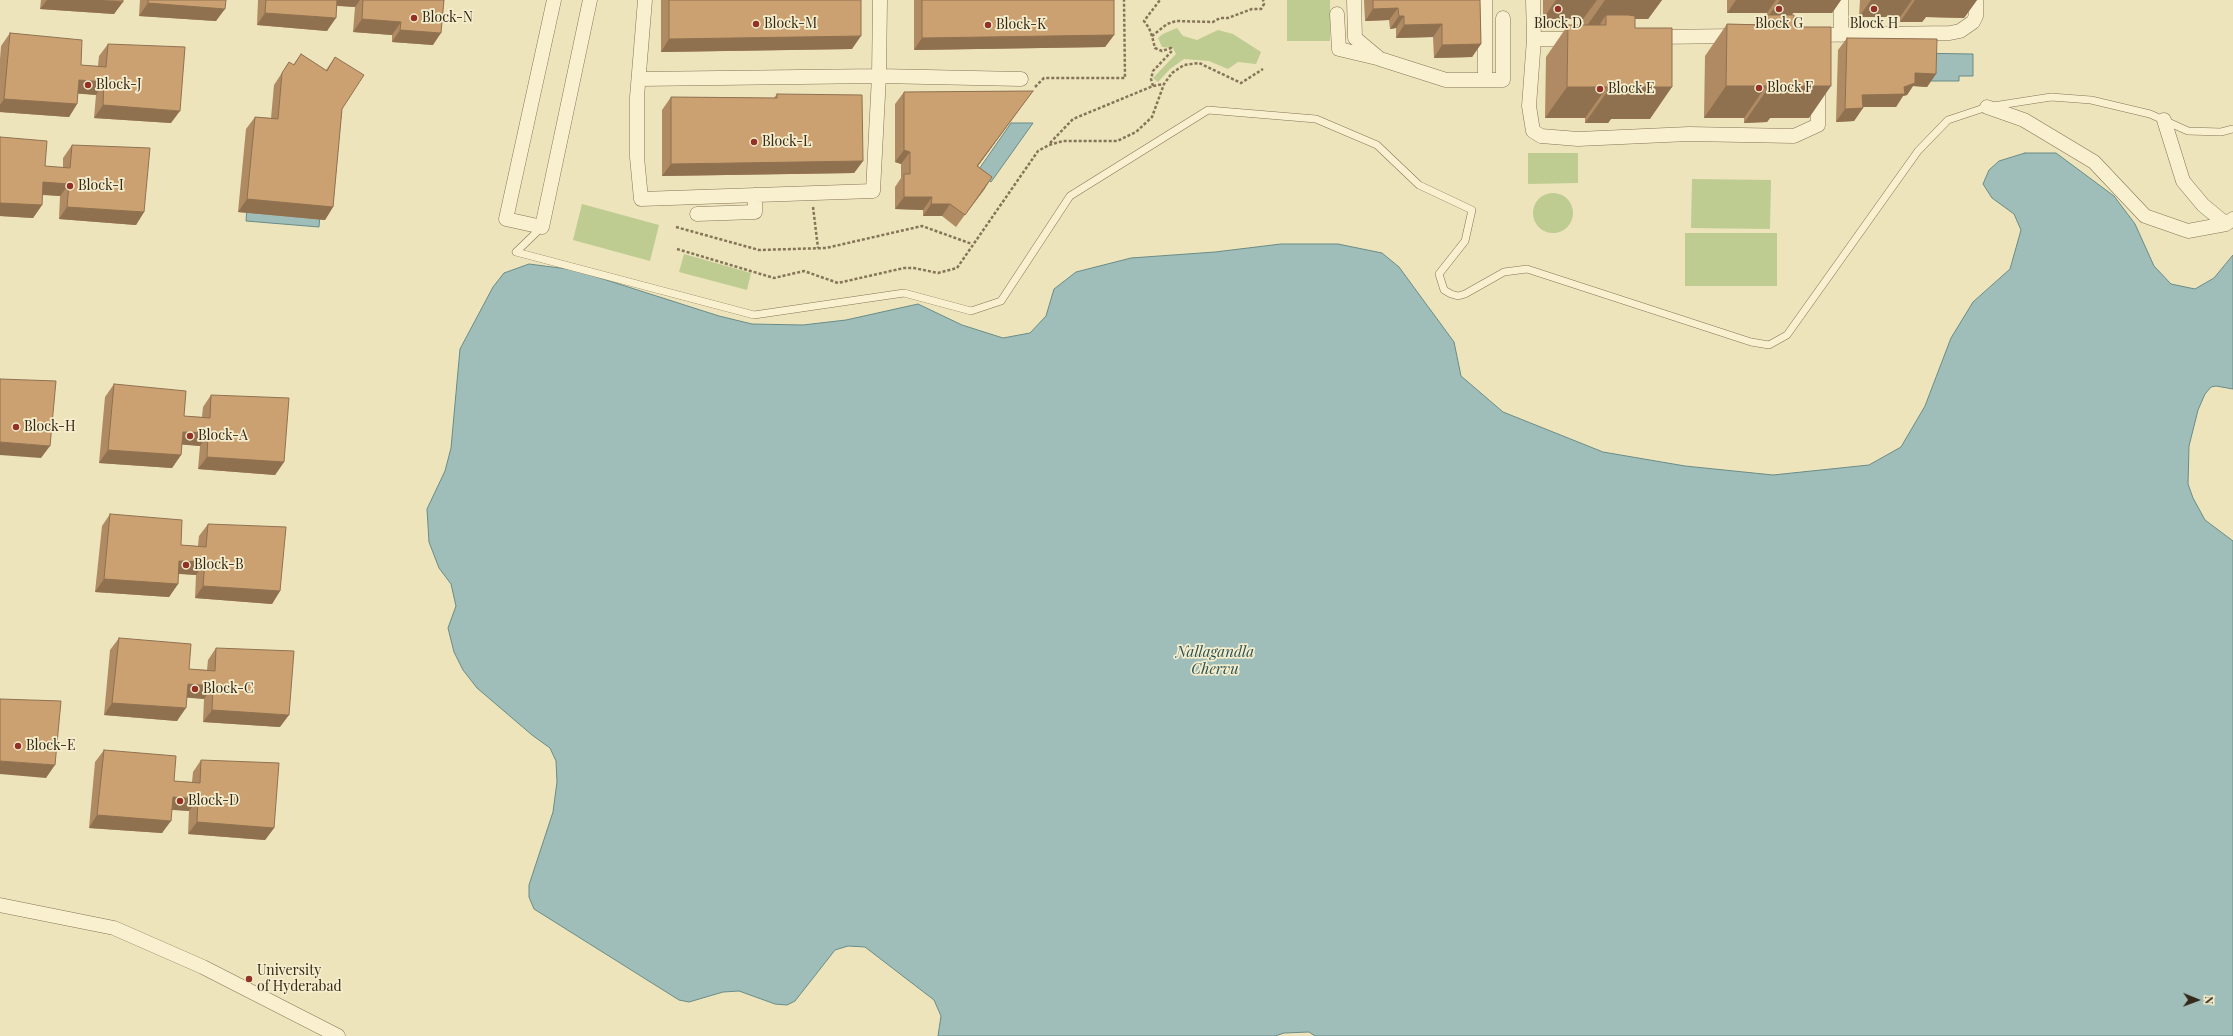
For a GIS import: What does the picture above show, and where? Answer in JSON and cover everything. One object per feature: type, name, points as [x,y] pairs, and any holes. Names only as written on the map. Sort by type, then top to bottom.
[{"type":"street","points":[[554,0],[506,219],[542,227],[590,0]]},
{"type":"street","points":[[645,0],[639,79],[637,157],[641,199],[873,191],[879,76],[880,0]]},
{"type":"street","points":[[1354,0],[1355,38],[1380,59]]},
{"type":"street","points":[[1485,0],[1485,80]]},
{"type":"street","points":[[1533,0],[1534,39],[1529,106],[1533,131],[1541,136],[1578,139],[1688,134],[1794,136],[1818,125],[1818,72]]},
{"type":"street","points":[[1841,0],[1841,35]]},
{"type":"street","points":[[1802,35],[1950,33],[1960,31],[1973,22],[1976,16],[1976,0]]},
{"type":"street","points":[[1337,14],[1339,49],[1380,59],[1446,80],[1503,80],[1503,18]]},
{"type":"street","points":[[1817,35],[1817,50]]},
{"type":"street","points":[[1644,38],[1754,36]]},
{"type":"street","points":[[1534,39],[1589,38]]},
{"type":"street","points":[[639,79],[879,76],[1021,79]]},
{"type":"street","points":[[1987,107],[2024,120],[2094,162],[2145,216],[2188,231],[2230,222]]},
{"type":"street","points":[[2164,120],[2183,181],[2203,204],[2230,222]]},
{"type":"street","points":[[697,214],[755,212],[755,195]]},
{"type":"street","points":[[0,905],[114,928],[203,967],[338,1036]]},
{"type":"lane","points":[[542,227],[516,252],[754,315],[904,293],[971,311],[1000,301],[1070,196],[1208,110],[1316,119],[1377,145],[1419,185],[1472,210],[1465,241],[1439,274],[1444,290],[1450,294],[1458,296],[1465,294],[1504,272],[1527,269],[1751,342],[1769,345],[1787,335],[1918,151],[1948,120],[1987,107],[2051,97],[2083,99],[2150,114],[2188,131],[2221,132],[2233,129]]},
{"type":"path","points":[[1044,78],[1125,78],[1124,0]]},
{"type":"path","points":[[1153,86],[1151,79],[1153,71],[1171,52],[1171,48],[1162,50],[1154,48],[1152,36],[1144,21],[1160,0]]},
{"type":"path","points":[[1152,36],[1167,24],[1176,21],[1213,22],[1220,18],[1228,18],[1252,9],[1261,9],[1264,4],[1263,0]]},
{"type":"path","points":[[678,249],[774,278],[804,271],[838,283],[904,268],[914,268],[938,273],[957,268],[972,244],[1038,151],[1049,145],[1062,141],[1117,141],[1136,132],[1152,117],[1164,84],[1172,73],[1184,65],[1199,63],[1241,83],[1263,69]]},
{"type":"path","points":[[1049,145],[1074,119],[1153,86],[1164,84]]},
{"type":"path","points":[[811,193],[818,248]]},
{"type":"path","points":[[676,227],[760,250],[818,248],[922,226],[972,244]]},
{"type":"green space","points":[[1287,0],[1330,0],[1330,41],[1287,41]]},
{"type":"green space","points":[[1177,28],[1183,36],[1197,40],[1218,30],[1233,34],[1261,52],[1256,64],[1238,62],[1228,69],[1209,61],[1184,59],[1170,69],[1158,82],[1153,78],[1176,54],[1173,48],[1162,47],[1158,38],[1163,34]]},
{"type":"green space","points":[[1528,153],[1578,153],[1578,183],[1528,184]]},
{"type":"green space","points":[[1692,179],[1771,180],[1770,229],[1691,228]]},
{"type":"green space","points":[[1549,193],[1557,193],[1564,196],[1570,202],[1573,213],[1570,224],[1564,230],[1557,233],[1549,233],[1542,230],[1536,224],[1533,217],[1533,209],[1536,202],[1542,196]]},
{"type":"green space","points":[[582,204],[659,225],[650,261],[573,240]]},
{"type":"green space","points":[[1685,233],[1777,233],[1777,286],[1685,286]]},
{"type":"green space","points":[[684,254],[751,273],[747,290],[679,272]]},
{"type":"water","points":[[1909,53],[1973,54],[1973,76],[1959,76],[1959,81],[1909,81]]},
{"type":"water","points":[[1011,123],[1033,123],[991,182],[977,172]]},
{"type":"water","name":"Nallagandla Chervu","points":[[2025,153],[2056,153],[2114,196],[2135,224],[2154,266],[2171,284],[2195,289],[2214,278],[2233,255],[2233,389],[2216,386],[2211,387],[2205,394],[2198,410],[2189,446],[2188,484],[2193,498],[2205,520],[2233,541],[2233,1036],[1315,1036],[1309,1032],[1284,1033],[1275,1036],[938,1036],[941,1016],[934,1000],[865,947],[848,946],[835,950],[795,1001],[787,1005],[775,1004],[739,991],[723,992],[689,1002],[679,1000],[534,909],[529,897],[529,885],[553,812],[557,782],[556,761],[550,748],[532,735],[477,688],[463,670],[454,652],[448,628],[456,606],[451,584],[439,568],[429,542],[427,509],[445,471],[451,448],[460,349],[493,287],[504,273],[529,264],[575,270],[719,316],[752,324],[803,325],[846,320],[918,304],[962,325],[1003,338],[1030,333],[1046,316],[1054,289],[1076,272],[1131,258],[1215,252],[1281,244],[1338,244],[1382,253],[1399,267],[1454,342],[1461,376],[1503,412],[1603,452],[1685,466],[1773,475],[1869,465],[1901,447],[1925,406],[1951,338],[1973,302],[2010,269],[2021,230],[2014,214],[1992,198],[1983,184],[1989,170],[1999,161]]},
{"type":"water","points":[[248,194],[321,201],[319,227],[246,221]]},
{"type":"building","points":[[94,0],[123,0],[123,2]]},
{"type":"building","points":[[148,0],[226,0],[225,9],[148,3]]},
{"type":"building","points":[[266,0],[337,0],[336,18],[265,13]]},
{"type":"building","points":[[363,0],[444,0],[441,33],[400,30],[401,22],[362,19]]},
{"type":"building","name":"Block-M","points":[[669,0],[861,0],[861,36],[669,39]]},
{"type":"building","name":"Block-K","points":[[922,0],[1114,0],[1114,35],[922,38]]},
{"type":"building","points":[[1373,0],[1480,0],[1481,44],[1442,45],[1442,24],[1404,25],[1404,16],[1399,16],[1398,8],[1373,9]]},
{"type":"building","points":[[1606,15],[1635,16],[1635,28],[1672,28],[1672,87],[1630,87],[1630,92],[1607,92],[1607,87],[1567,87],[1568,25],[1606,25]]},
{"type":"building","points":[[1765,15],[1794,15],[1794,27],[1831,27],[1831,86],[1789,86],[1789,91],[1766,91],[1766,86],[1726,86],[1727,24],[1765,25]]},
{"type":"building","name":"Block-J","points":[[10,33],[82,40],[81,65],[106,67],[108,44],[185,47],[180,111],[103,105],[104,82],[79,80],[77,104],[4,99]]},
{"type":"building","points":[[1847,38],[1937,39],[1936,74],[1915,73],[1915,83],[1904,87],[1905,94],[1862,95],[1863,108],[1845,109]]},
{"type":"building","points":[[301,54],[327,71],[335,57],[364,75],[342,109],[333,207],[247,199],[255,117],[278,119],[282,73],[289,62],[294,65]]},
{"type":"building","points":[[1033,91],[977,166],[992,177],[965,215],[950,204],[931,204],[932,197],[904,197],[904,174],[910,174],[910,152],[904,150],[904,92]]},
{"type":"building","name":"Block-L","points":[[777,94],[862,95],[863,161],[671,164],[671,97],[777,98]]},
{"type":"building","name":"Block-I","points":[[0,137],[47,141],[45,166],[70,168],[72,145],[150,148],[144,212],[67,207],[69,184],[43,182],[42,205],[0,203]]},
{"type":"building","points":[[0,379],[56,381],[50,446],[0,442]]},
{"type":"building","name":"Block-A","points":[[114,384],[186,391],[184,416],[210,418],[211,395],[289,398],[284,462],[207,457],[208,433],[183,432],[181,455],[108,450]]},
{"type":"building","name":"Block-B","points":[[110,514],[182,520],[181,545],[206,547],[208,524],[286,527],[280,591],[203,586],[205,562],[179,561],[178,584],[104,579]]},
{"type":"building","name":"Block-C","points":[[119,638],[191,644],[189,669],[215,671],[216,648],[294,651],[289,715],[212,710],[213,686],[188,684],[186,708],[112,703]]},
{"type":"building","name":"Block-E","points":[[0,699],[61,701],[55,765],[0,761]]},
{"type":"building","name":"Block-D","points":[[104,750],[176,756],[174,781],[200,783],[201,760],[279,763],[274,828],[197,822],[198,799],[173,797],[171,821],[97,815]]},
{"type":"place","name":"Block D","points":[[1558,9]]},
{"type":"place","name":"Block G","points":[[1779,9]]},
{"type":"place","name":"Block H","points":[[1874,9]]},
{"type":"place","name":"Block-N","points":[[414,18]]},
{"type":"place","name":"Block-M","points":[[756,24]]},
{"type":"place","name":"Block-K","points":[[988,25]]},
{"type":"place","name":"Block-J","points":[[88,85]]},
{"type":"place","name":"Block F","points":[[1759,88]]},
{"type":"place","name":"Block E","points":[[1600,89]]},
{"type":"place","name":"Block-L","points":[[754,142]]},
{"type":"place","name":"Block-I","points":[[70,186]]},
{"type":"place","name":"Block-H","points":[[16,427]]},
{"type":"place","name":"Block-A","points":[[190,436]]},
{"type":"place","name":"Block-B","points":[[186,565]]},
{"type":"place","name":"Block-C","points":[[195,689]]},
{"type":"place","name":"Block-E","points":[[18,746]]},
{"type":"place","name":"Block-D","points":[[180,801]]},
{"type":"place","name":"University of Hyderabad","points":[[249,979]]}]
